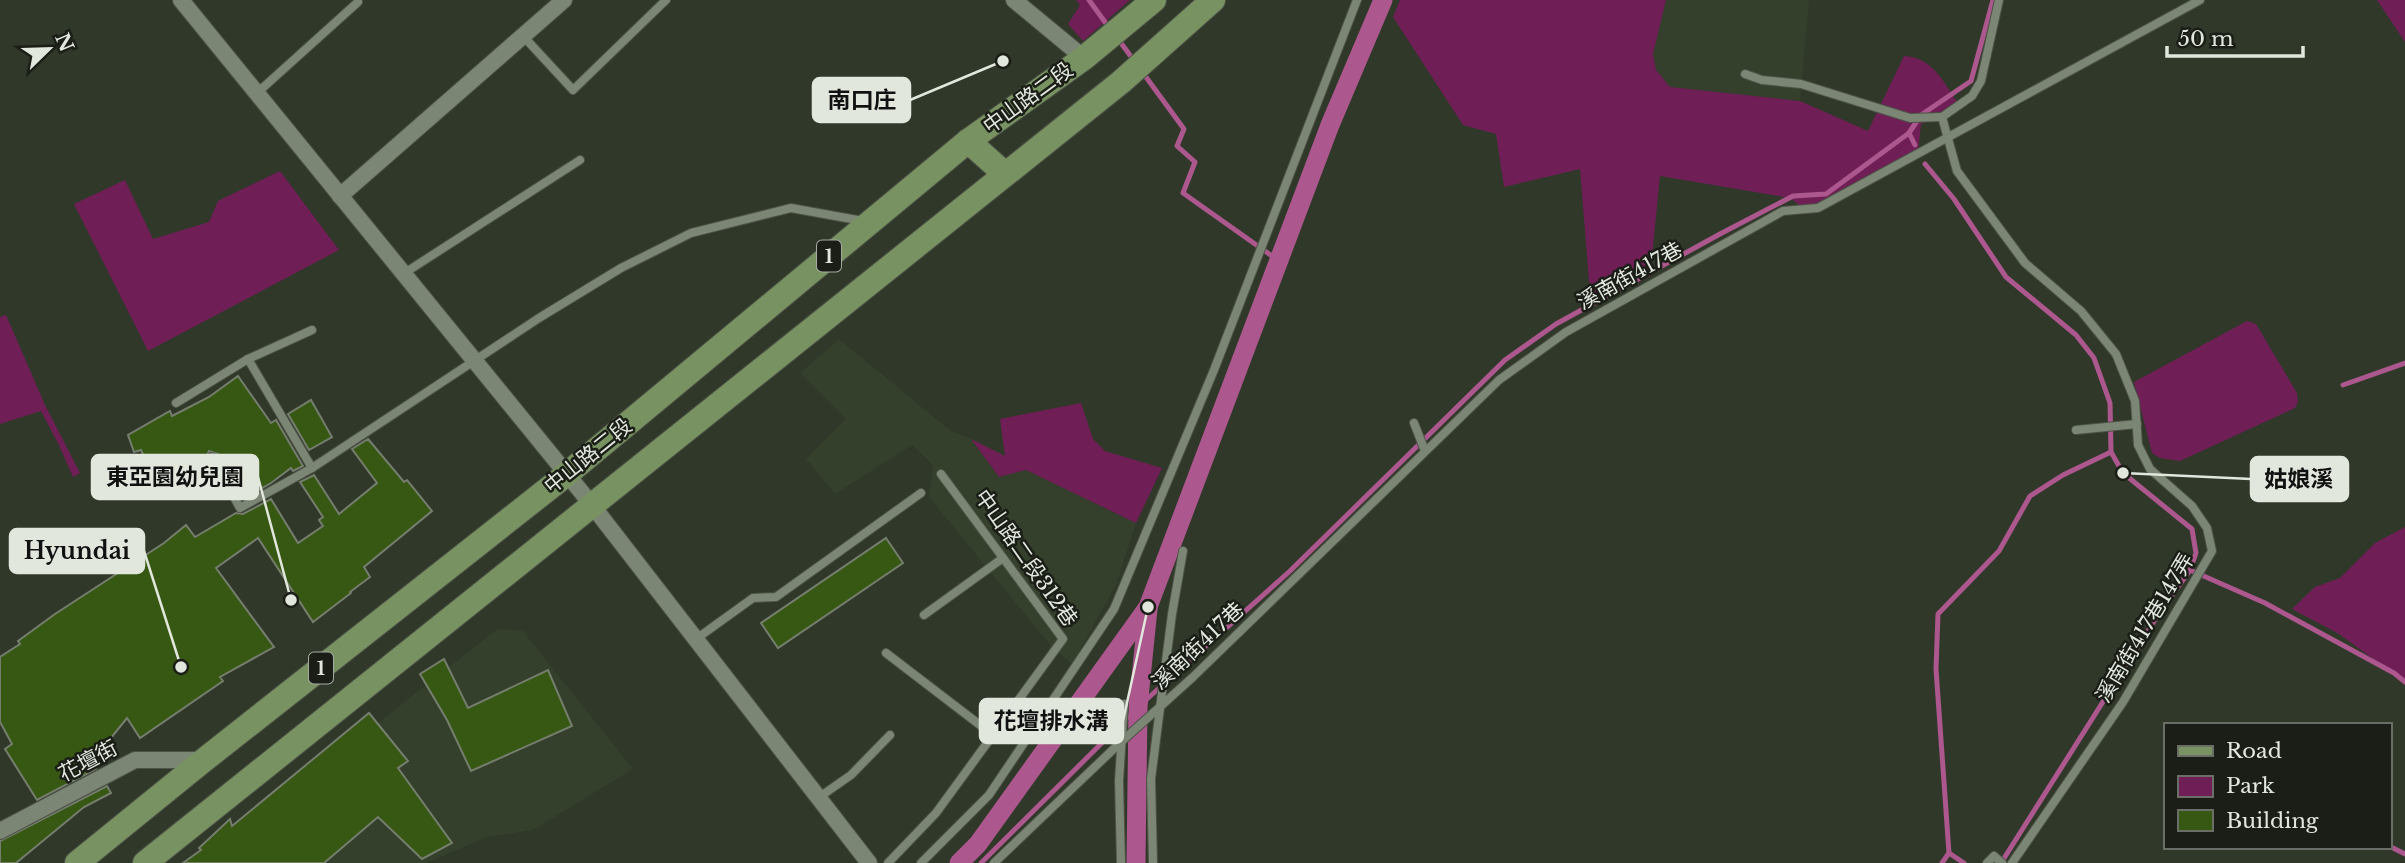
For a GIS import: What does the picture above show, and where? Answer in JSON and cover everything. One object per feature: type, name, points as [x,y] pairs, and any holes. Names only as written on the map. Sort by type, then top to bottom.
[{"type":"main road","name":"1","points":[[1091,52],[1154,0]]},
{"type":"main road","name":"中山路二段","points":[[77,863],[204,760],[579,489],[1005,174],[1121,82],[1213,0]]},
{"type":"main road","name":"中山路二段","points":[[145,863],[350,701],[869,222],[968,141],[1091,52]]},
{"type":"main road","points":[[968,141],[1005,174]]},
{"type":"street","points":[[181,0],[579,489],[869,863]]},
{"type":"street","points":[[340,196],[564,0]]},
{"type":"street","points":[[1014,0],[1091,52]]},
{"type":"street","name":"花壇街","points":[[0,831],[135,760],[204,760]]},
{"type":"lane","points":[[524,37],[573,90],[666,0]]},
{"type":"lane","points":[[921,863],[989,795],[1114,610],[1214,370],[1357,0]]},
{"type":"lane","points":[[1745,74],[1762,80],[1801,84],[1910,118],[1942,117],[1972,96],[1981,81],[1999,0]]},
{"type":"lane","name":"溪南街417巷","points":[[994,863],[1193,677],[1499,380],[1566,332],[1783,211],[1818,208],[2200,0]]},
{"type":"lane","points":[[257,93],[358,2]]},
{"type":"lane","name":"溪南街417巷147弄","points":[[1942,117],[1957,171],[2025,263],[2081,311],[2116,354],[2135,401],[2138,445],[2150,469],[2192,506],[2207,528],[2212,551],[2123,702],[2012,863]]},
{"type":"lane","points":[[403,274],[580,160]]},
{"type":"lane","points":[[212,457],[240,508],[312,468],[539,318],[621,268],[691,233],[791,208],[869,222]]},
{"type":"lane","points":[[176,402],[247,359],[312,330]]},
{"type":"lane","points":[[247,359],[312,468]]},
{"type":"lane","points":[[1414,423],[1425,451]]},
{"type":"lane","points":[[2076,430],[2137,424]]},
{"type":"lane","name":"中山路二段312巷","points":[[888,863],[936,814],[1063,639],[941,474]]},
{"type":"lane","points":[[696,639],[753,598],[776,597],[920,493]]},
{"type":"lane","points":[[1153,863],[1151,779],[1183,551]]},
{"type":"lane","points":[[924,615],[1003,558]]},
{"type":"lane","points":[[886,653],[993,735]]},
{"type":"lane","points":[[1121,863],[1119,781],[1124,704]]},
{"type":"lane","points":[[818,798],[850,775],[890,735]]},
{"type":"lane","points":[[1987,863],[1994,856],[2002,863]]},
{"type":"shaded area","points":[[1666,0],[1809,0],[1800,101],[1670,87],[1656,70],[1653,54]]},
{"type":"shaded area","points":[[839,339],[951,431],[971,439],[999,477],[1026,470],[1136,523],[1116,585],[1072,664],[1051,646],[929,497],[933,465],[912,445],[835,494],[806,459],[846,419],[800,373]]},
{"type":"shaded area","points":[[497,629],[523,631],[633,769],[533,830],[487,837],[426,863],[201,863]]},
{"type":"green space","points":[[1076,0],[1130,0],[1083,41],[1068,24],[1080,5]]},
{"type":"green space","points":[[1400,0],[1666,0],[1653,54],[1656,70],[1670,87],[1800,101],[1868,131],[1904,56],[1914,57],[1930,66],[1959,105],[1921,124],[1918,153],[1807,211],[1790,198],[1660,176],[1650,276],[1591,306],[1580,169],[1504,187],[1496,134],[1463,125],[1393,17]]},
{"type":"green space","points":[[2377,0],[2405,0],[2405,42]]},
{"type":"green space","points":[[280,171],[339,250],[148,351],[74,204],[125,180],[153,239],[209,222],[218,201]]},
{"type":"green space","points":[[6,315],[45,405],[80,473],[73,477],[41,411],[0,424],[0,317]]},
{"type":"green space","points":[[2247,321],[2256,324],[2297,393],[2298,402],[2295,408],[2180,461],[2160,458],[2152,453],[2134,382]]},
{"type":"green space","points":[[1081,403],[1093,439],[1105,451],[1162,468],[1136,523],[1026,470],[999,477],[971,439],[1005,456],[1000,419]]},
{"type":"green space","points":[[2405,527],[2405,682],[2339,634],[2292,609],[2315,587],[2340,578],[2375,543]]},
{"type":"building","points":[[238,376],[271,423],[276,420],[303,466],[293,471],[291,468],[243,499],[218,454],[209,451],[206,458],[215,476],[164,499],[141,450],[134,452],[128,435],[170,411],[172,416],[209,397]]},
{"type":"building","points":[[311,400],[332,437],[309,450],[288,414]]},
{"type":"building","points":[[368,439],[432,511],[364,567],[370,577],[313,622],[258,538],[216,568],[274,647],[220,677],[223,681],[140,738],[127,718],[90,760],[96,769],[37,800],[5,749],[12,744],[0,722],[0,657],[55,614],[164,543],[186,525],[195,537],[236,513],[243,514],[271,499],[298,543],[323,526],[319,520],[323,517],[300,482],[314,475],[339,514],[377,483],[352,449]]},
{"type":"building","points":[[886,538],[903,563],[778,648],[761,623]]},
{"type":"building","points":[[444,659],[468,708],[548,670],[572,726],[471,771],[447,720],[420,674]]},
{"type":"building","points":[[369,713],[408,761],[398,768],[452,843],[422,859],[378,817],[324,863],[183,863],[201,850],[199,848],[230,819],[232,826]]},
{"type":"building","points":[[107,786],[111,793],[84,807],[16,863],[0,863],[0,841]]},
{"type":"waterway","points":[[1089,0],[1110,29]]},
{"type":"waterway","points":[[959,863],[978,844],[1148,607],[1330,125],[1383,0]]},
{"type":"waterway","points":[[1915,145],[1909,133],[1921,115],[1971,81],[1993,0]]},
{"type":"waterway","points":[[1118,39],[1135,62]]},
{"type":"waterway","points":[[1143,73],[1184,129],[1177,146],[1195,162],[1183,193],[1279,261]]},
{"type":"waterway","points":[[981,863],[1138,707],[1290,571],[1505,360],[1556,324],[1793,196],[1826,194],[1909,133]]},
{"type":"waterway","points":[[1925,164],[1954,199],[2006,277],[2076,335],[2094,358],[2110,403],[2111,452],[2123,473],[2192,529],[2196,553],[2190,570],[2156,618],[2001,863]]},
{"type":"waterway","points":[[2343,385],[2405,363]]},
{"type":"waterway","points":[[1942,863],[1949,853],[1936,669],[1938,614],[1999,551],[2030,496],[2063,475],[2111,452]]},
{"type":"waterway","points":[[2190,570],[2265,603],[2394,673],[2405,682]]},
{"type":"waterway","points":[[1136,863],[1138,707],[1148,609]]},
{"type":"waterway","points":[[2391,847],[2405,854]]},
{"type":"waterway","points":[[1949,853],[1964,863]]},
{"type":"place","name":"南口庄","points":[[1003,61]]},
{"type":"place","name":"姑娘溪","points":[[2123,473]]},
{"type":"place","name":"東亞園幼兒園","points":[[291,600]]},
{"type":"place","name":"花壇排水溝","points":[[1148,607]]},
{"type":"place","name":"Hyundai","points":[[181,667]]}]
